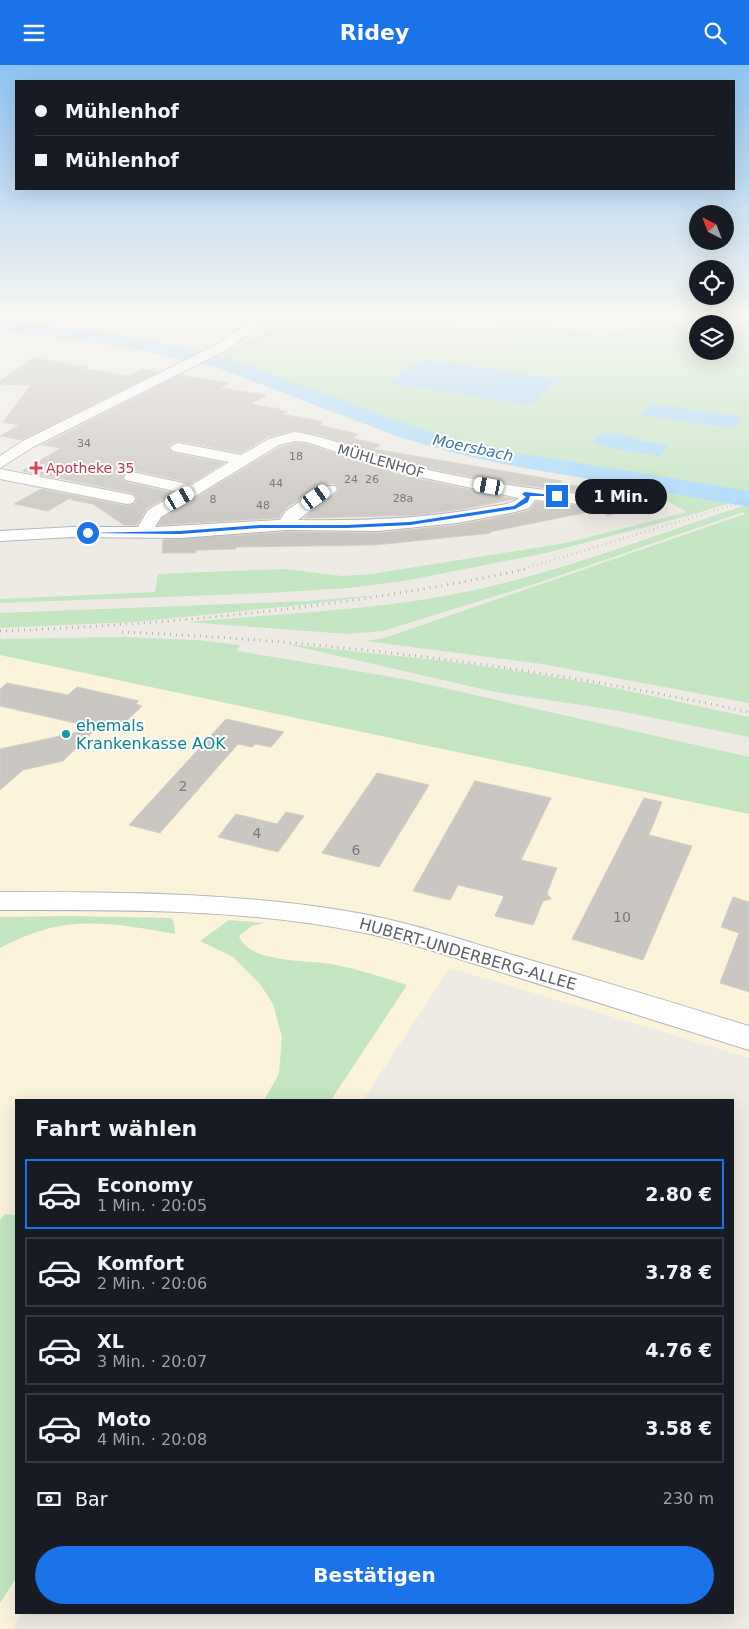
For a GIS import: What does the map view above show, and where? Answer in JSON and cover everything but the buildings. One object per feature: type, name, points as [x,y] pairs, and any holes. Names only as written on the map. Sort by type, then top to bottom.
[{"type":"street","points":[[3,457],[142,388]]},
{"type":"street","name":"MÜHLENHOF","points":[[143,534],[154,514],[274,442],[294,436],[309,438],[402,469],[525,494],[590,500]]},
{"type":"street","points":[[178,448],[243,460]]},
{"type":"street","points":[[0,474],[128,499]]},
{"type":"street","points":[[132,477],[194,490]]},
{"type":"street","points":[[286,525],[292,515],[329,489]]},
{"type":"street","points":[[0,536],[72,533],[143,534],[286,525],[370,526],[457,517],[515,507],[526,501],[529,497],[525,494]]},
{"type":"street","name":"HUBERT-UNDERBERG-ALLEE","points":[[0,901],[182,902],[288,911],[348,920],[427,939],[635,1001],[749,1038]]},
{"type":"shaded area","points":[[0,655],[749,814],[749,1058],[450,968],[364,1099],[15,1099],[15,1614],[22,1614],[12,1629],[0,1629]]},
{"type":"green space","points":[[282,388],[749,388],[749,495],[726,501],[730,503],[691,515],[546,553],[404,581],[348,588],[267,593],[0,603],[0,599],[155,592],[158,574],[284,569],[342,576],[371,574],[566,543],[687,512],[656,495],[659,493],[440,448]]},
{"type":"green space","points":[[749,504],[749,703],[542,664],[365,641],[384,638],[745,514],[743,512],[541,582],[383,631],[347,634],[188,622],[329,611],[400,603],[470,591],[576,563]]},
{"type":"green space","points":[[378,595],[312,604],[133,622],[0,628],[0,613],[307,601]]},
{"type":"green space","points":[[123,637],[197,640],[240,645],[237,651],[404,679],[749,757],[749,814],[0,655],[0,639]]},
{"type":"green space","points":[[286,644],[446,661],[596,684],[749,717],[749,737],[614,710],[495,692]]},
{"type":"green space","points":[[0,917],[171,918],[174,923],[175,934],[113,925],[66,925],[44,930],[0,948]]},
{"type":"green space","points":[[229,920],[264,923],[252,926],[239,936],[245,945],[255,952],[282,959],[336,965],[407,985],[332,1099],[265,1099],[279,1074],[282,1037],[273,1004],[260,984],[233,957],[200,941]]},
{"type":"green space","points":[[5,1214],[15,1215],[15,1580],[0,1603],[0,1220]]},
{"type":"water","points":[[420,388],[550,388],[530,405]]},
{"type":"water","points":[[652,403],[743,417],[733,429],[641,415]]},
{"type":"water","points":[[618,433],[646,442],[670,445],[660,456],[605,447],[594,443],[593,440],[602,434]]},
{"type":"waterway","name":"Moersbach","points":[[290,388],[407,432],[458,447],[508,458],[749,499]]},
{"type":"railway","points":[[520,570],[749,500]]},
{"type":"railway","points":[[0,631],[132,624],[264,612],[395,594],[526,569]]},
{"type":"railway","points":[[122,632],[202,636],[359,649],[515,669],[671,696],[749,712]]},
{"type":"place","name":"Apotheke 35","points":[[36,468]]},
{"type":"place","name":"ehemals Krankenkasse AOK","points":[[66,734]]},
{"type":"route","points":[[88,533],[180,533],[260,526],[347,527],[410,523],[515,507],[526,501],[529,497],[525,494],[557,496]]}]
